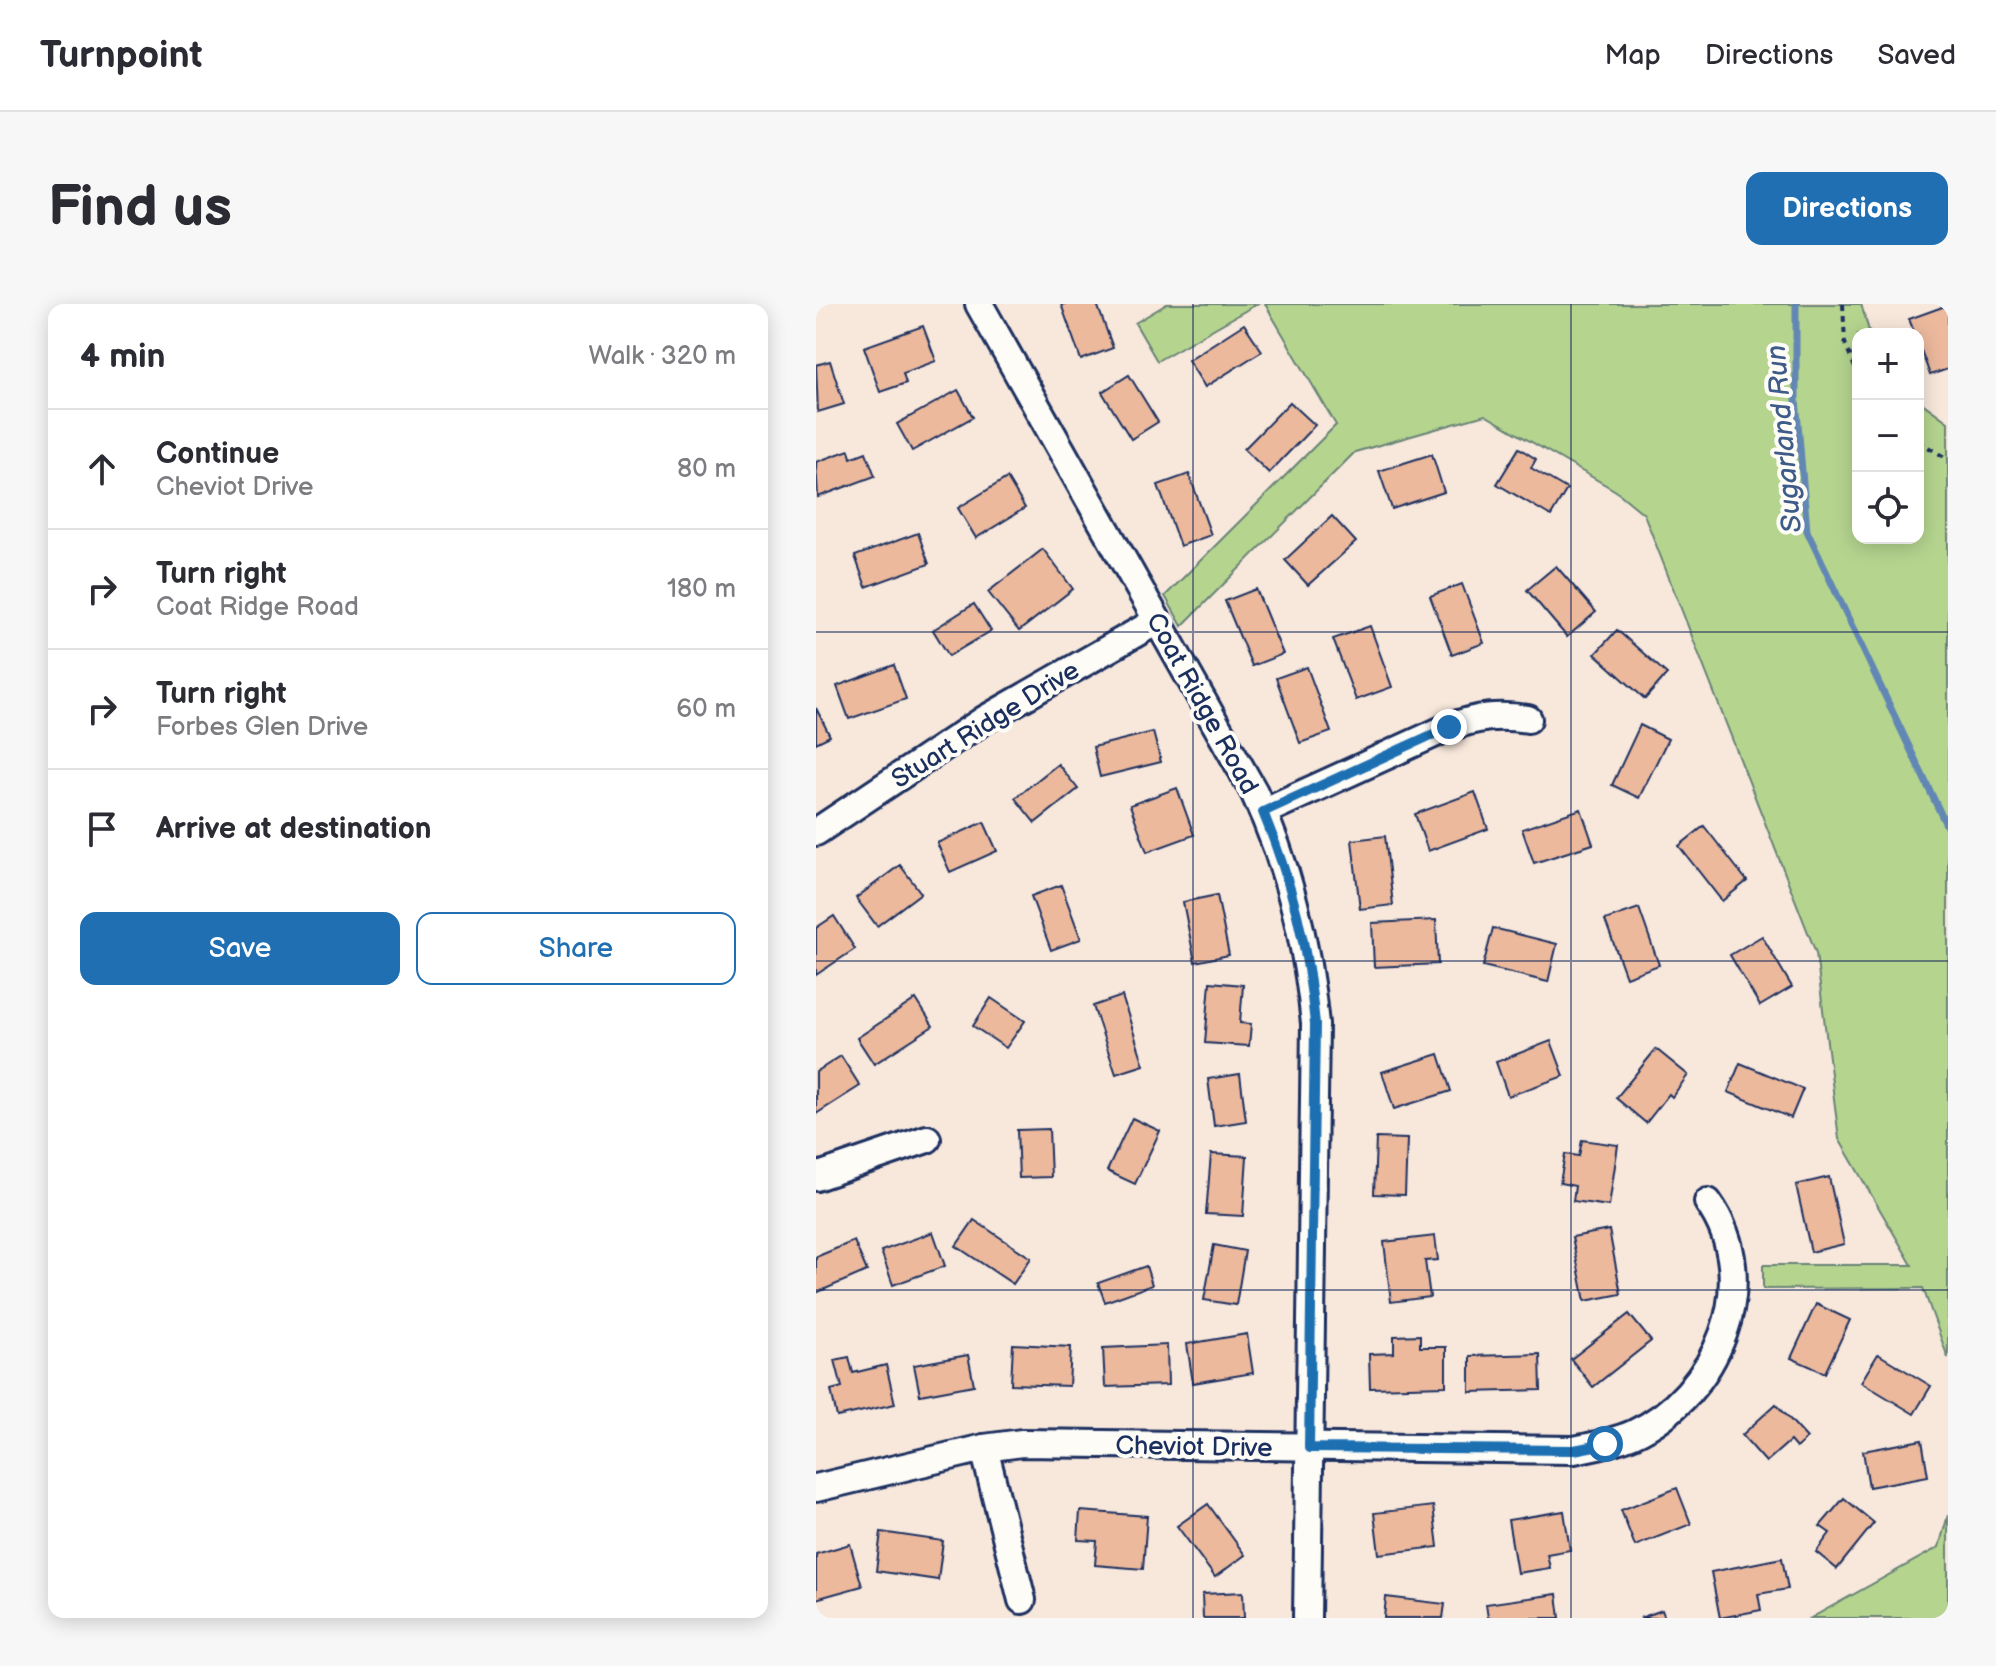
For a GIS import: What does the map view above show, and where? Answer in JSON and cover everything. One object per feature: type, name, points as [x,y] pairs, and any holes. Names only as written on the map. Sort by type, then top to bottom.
[{"type":"street","name":"Coat Ridge Road","points":[[979,304],[1263,812],[1282,858],[1299,915],[1310,971],[1315,1024],[1307,1618]]},
{"type":"street","name":"Stuart Ridge Drive","points":[[816,832],[984,720],[1157,621]]},
{"type":"street","points":[[1263,812],[1449,727],[1479,717],[1503,715],[1528,719]]},
{"type":"street","points":[[816,1177],[927,1139]]},
{"type":"street","name":"Cheviot Drive","points":[[816,1488],[984,1448],[1022,1443],[1574,1450],[1605,1444],[1633,1433],[1660,1417],[1694,1386],[1717,1351],[1728,1321],[1734,1290],[1733,1263],[1726,1235],[1708,1202]]},
{"type":"street","points":[[984,1448],[1022,1600]]},
{"type":"path","points":[[1843,304],[1845,343],[1852,360]]},
{"type":"path","points":[[1924,445],[1948,459]]},
{"type":"green space","points":[[1167,304],[1257,304],[1157,361],[1135,323]]},
{"type":"green space","points":[[1265,304],[1861,304],[1868,328],[1852,328],[1852,544],[1924,544],[1924,404],[1948,422],[1948,1358],[1923,1288],[1763,1289],[1763,1265],[1912,1265],[1839,1139],[1816,953],[1644,514],[1616,491],[1485,415],[1355,452],[1182,626],[1165,596],[1336,425]]},
{"type":"green space","points":[[1948,1515],[1948,1618],[1811,1618],[1939,1547]]},
{"type":"building","points":[[1061,304],[1097,304],[1113,348],[1081,360]]},
{"type":"building","points":[[1948,305],[1948,369],[1930,375],[1924,358],[1924,328],[1913,328],[1909,319]]},
{"type":"building","points":[[1244,324],[1262,351],[1205,387],[1188,360]]},
{"type":"building","points":[[923,326],[936,361],[903,373],[906,383],[880,392],[864,347]]},
{"type":"building","points":[[830,361],[844,404],[818,412],[816,365]]},
{"type":"building","points":[[1129,375],[1158,422],[1131,439],[1102,392]]},
{"type":"building","points":[[958,390],[973,417],[912,451],[897,424]]},
{"type":"building","points":[[1290,402],[1315,425],[1269,473],[1244,449]]},
{"type":"building","points":[[1519,448],[1536,459],[1531,468],[1567,489],[1551,516],[1497,484]]},
{"type":"building","points":[[849,450],[851,458],[866,452],[875,476],[818,497],[816,462]]},
{"type":"building","points":[[1432,454],[1444,492],[1392,509],[1379,471]]},
{"type":"building","points":[[1189,474],[1211,535],[1180,546],[1158,485]]},
{"type":"building","points":[[1007,478],[1025,508],[976,538],[958,508]]},
{"type":"building","points":[[1332,516],[1356,542],[1308,585],[1285,560]]},
{"type":"building","points":[[918,533],[929,564],[866,587],[855,556]]},
{"type":"building","points":[[1043,549],[1073,589],[1019,631],[988,592]]},
{"type":"building","points":[[1556,566],[1596,612],[1567,637],[1527,590]]},
{"type":"building","points":[[1462,584],[1484,643],[1452,655],[1430,596]]},
{"type":"building","points":[[1256,589],[1283,654],[1252,666],[1225,601]]},
{"type":"building","points":[[974,604],[991,631],[949,656],[933,630]]},
{"type":"building","points":[[1370,626],[1392,687],[1356,700],[1333,639]]},
{"type":"building","points":[[1617,630],[1667,674],[1645,699],[1595,654]]},
{"type":"building","points":[[894,665],[906,699],[849,719],[837,686]]},
{"type":"building","points":[[1307,667],[1331,732],[1300,743],[1276,678]]},
{"type":"building","points":[[816,708],[830,736],[816,743]]},
{"type":"building","points":[[1640,725],[1668,739],[1639,798],[1612,785]]},
{"type":"building","points":[[1153,732],[1161,762],[1100,777],[1093,747]]},
{"type":"building","points":[[1058,764],[1078,789],[1035,823],[1015,798]]},
{"type":"building","points":[[1177,788],[1194,835],[1147,852],[1130,805]]},
{"type":"building","points":[[1475,792],[1488,829],[1428,851],[1415,814]]},
{"type":"building","points":[[1581,809],[1593,844],[1534,863],[1522,829]]},
{"type":"building","points":[[984,822],[997,851],[950,872],[937,843]]},
{"type":"building","points":[[1704,826],[1747,881],[1722,901],[1679,846]]},
{"type":"building","points":[[1385,836],[1393,905],[1360,909],[1352,840]]},
{"type":"building","points":[[900,865],[921,893],[877,926],[856,898]]},
{"type":"building","points":[[1061,885],[1081,939],[1051,950],[1031,896]]},
{"type":"building","points":[[1217,895],[1229,955],[1195,962],[1183,902]]},
{"type":"building","points":[[1639,908],[1659,965],[1626,977],[1605,920]]},
{"type":"building","points":[[834,916],[855,949],[816,975],[816,928]]},
{"type":"building","points":[[1436,920],[1438,964],[1374,967],[1372,923]]},
{"type":"building","points":[[1493,928],[1557,944],[1548,982],[1483,966]]},
{"type":"building","points":[[1762,936],[1792,987],[1760,1006],[1730,955]]},
{"type":"building","points":[[1210,982],[1243,985],[1240,1023],[1251,1024],[1249,1046],[1205,1043]]},
{"type":"building","points":[[1122,996],[1144,1065],[1116,1074],[1093,1006]]},
{"type":"building","points":[[991,998],[1025,1021],[1006,1048],[973,1026]]},
{"type":"building","points":[[916,999],[933,1026],[874,1064],[857,1038]]},
{"type":"building","points":[[1551,1041],[1564,1076],[1508,1096],[1496,1062]]},
{"type":"building","points":[[1656,1049],[1688,1075],[1672,1097],[1669,1094],[1646,1123],[1616,1098]]},
{"type":"building","points":[[1439,1054],[1451,1091],[1394,1109],[1382,1072]]},
{"type":"building","points":[[841,1056],[860,1086],[816,1114],[816,1072]]},
{"type":"building","points":[[1740,1063],[1803,1089],[1791,1118],[1728,1092]]},
{"type":"building","points":[[1240,1074],[1246,1121],[1214,1126],[1208,1079]]},
{"type":"building","points":[[1132,1118],[1160,1131],[1135,1184],[1107,1171]]},
{"type":"building","points":[[1049,1129],[1051,1177],[1019,1178],[1017,1130]]},
{"type":"building","points":[[1376,1138],[1407,1139],[1405,1195],[1374,1194]]},
{"type":"building","points":[[1582,1140],[1618,1145],[1609,1206],[1573,1201],[1575,1186],[1560,1183],[1565,1154],[1579,1156]]},
{"type":"building","points":[[1211,1154],[1247,1156],[1243,1216],[1206,1214]]},
{"type":"building","points":[[1829,1177],[1844,1244],[1811,1252],[1796,1185]]},
{"type":"building","points":[[974,1220],[1031,1258],[1013,1284],[956,1246]]},
{"type":"building","points":[[1609,1230],[1621,1294],[1585,1301],[1572,1237]]},
{"type":"building","points":[[933,1232],[945,1266],[893,1285],[881,1251]]},
{"type":"building","points":[[1435,1236],[1438,1260],[1425,1261],[1430,1297],[1391,1302],[1384,1242]]},
{"type":"building","points":[[854,1241],[867,1271],[816,1293],[816,1257]]},
{"type":"building","points":[[1214,1245],[1245,1251],[1236,1305],[1204,1300]]},
{"type":"building","points":[[1146,1266],[1152,1285],[1105,1302],[1098,1283]]},
{"type":"building","points":[[1816,1304],[1850,1320],[1825,1373],[1791,1358]]},
{"type":"building","points":[[1629,1314],[1651,1341],[1593,1387],[1571,1359]]},
{"type":"building","points":[[1247,1334],[1253,1373],[1193,1383],[1187,1344]]},
{"type":"building","points":[[1420,1335],[1420,1347],[1446,1347],[1446,1386],[1370,1388],[1369,1354],[1394,1353],[1394,1336]]},
{"type":"building","points":[[1013,1344],[1071,1347],[1069,1386],[1011,1384]]},
{"type":"building","points":[[1167,1345],[1168,1385],[1105,1387],[1103,1348]]},
{"type":"building","points":[[1540,1354],[1541,1390],[1470,1392],[1470,1356]]},
{"type":"building","points":[[1878,1354],[1931,1386],[1914,1414],[1861,1382]]},
{"type":"building","points":[[968,1355],[974,1385],[920,1395],[914,1365]]},
{"type":"building","points":[[849,1357],[853,1373],[886,1365],[895,1404],[837,1417],[831,1390],[842,1387],[835,1360]]},
{"type":"building","points":[[1776,1404],[1807,1438],[1796,1448],[1790,1441],[1766,1462],[1742,1435]]},
{"type":"building","points":[[1922,1440],[1928,1476],[1869,1487],[1863,1451]]},
{"type":"building","points":[[1677,1488],[1691,1524],[1635,1546],[1621,1510]]},
{"type":"building","points":[[1844,1498],[1874,1523],[1837,1569],[1816,1552],[1830,1533],[1820,1526]]},
{"type":"building","points":[[1208,1504],[1245,1555],[1215,1577],[1177,1526]]},
{"type":"building","points":[[1433,1506],[1438,1547],[1379,1554],[1374,1513]]},
{"type":"building","points":[[1080,1511],[1147,1516],[1143,1569],[1095,1565],[1097,1541],[1078,1540]]},
{"type":"building","points":[[1564,1511],[1570,1550],[1547,1554],[1550,1568],[1517,1573],[1508,1520]]},
{"type":"building","points":[[881,1532],[943,1541],[938,1580],[876,1571]]},
{"type":"building","points":[[850,1544],[862,1586],[816,1599],[816,1554]]},
{"type":"building","points":[[1782,1558],[1788,1589],[1758,1594],[1761,1610],[1720,1618],[1711,1572]]},
{"type":"building","points":[[1243,1592],[1244,1618],[1203,1618],[1202,1594]]},
{"type":"building","points":[[1557,1594],[1560,1618],[1488,1618],[1486,1604]]},
{"type":"building","points":[[1386,1597],[1445,1604],[1443,1618],[1384,1618]]},
{"type":"building","points":[[1662,1610],[1665,1618],[1640,1618]]},
{"type":"waterway","name":"Sugarland Run","points":[[1796,304],[1796,399],[1807,531],[1948,829]]},
{"type":"route","points":[[1449,727],[1263,812],[1282,858],[1299,915],[1310,971],[1315,1024],[1309,1448],[1574,1450],[1605,1444]]}]
